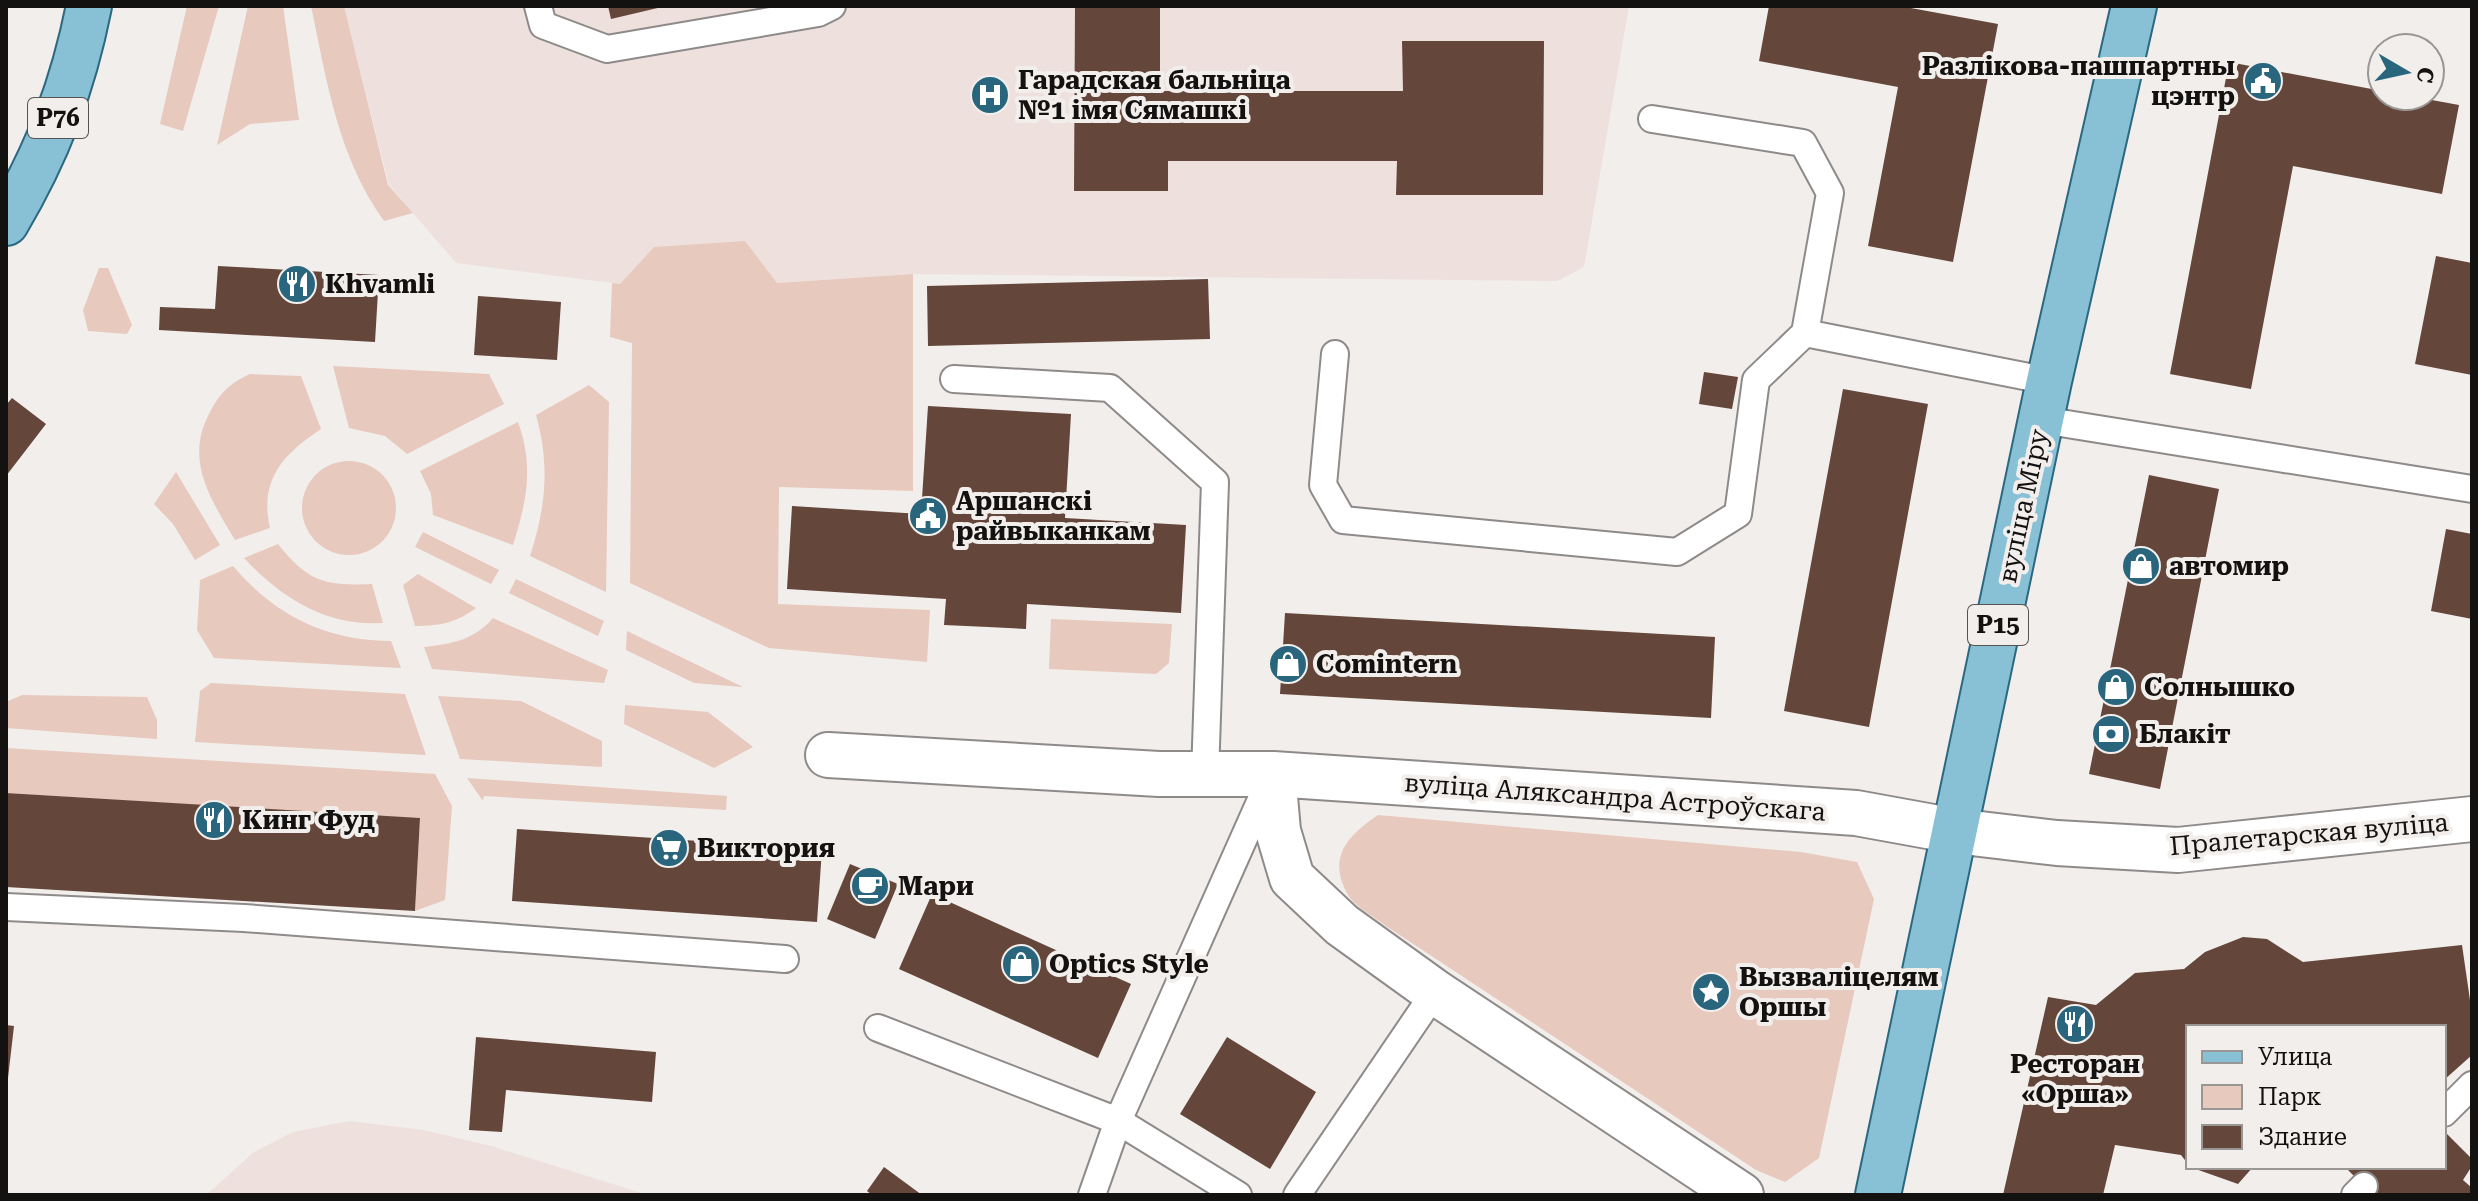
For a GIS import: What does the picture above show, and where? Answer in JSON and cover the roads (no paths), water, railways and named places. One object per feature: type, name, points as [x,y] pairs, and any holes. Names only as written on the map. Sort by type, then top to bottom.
[{"type":"main road","name":"Р76","points":[[6,223],[39,168],[71,84],[89,6]]},
{"type":"main road","name":"вуліца Міру","points":[[1878,1195],[2045,401],[2134,6]]},
{"type":"street","name":"вуліца Аляксандра Астроўскага","points":[[828,755],[1205,775],[1273,774],[1856,813],[1955,831]]},
{"type":"street","points":[[1273,774],[1278,831],[1292,878],[1342,925],[1435,992],[1506,1036],[1741,1195]]},
{"type":"street","name":"Пралетарская вуліца","points":[[1955,831],[2057,843],[2178,850],[2472,819]]},
{"type":"lane","points":[[538,6],[543,25],[607,49],[818,13],[832,6]]},
{"type":"lane","points":[[1335,354],[1323,485],[1343,520],[1677,552],[1738,514],[1756,380],[1805,333],[1830,193],[1803,143],[1652,119]]},
{"type":"lane","points":[[1805,333],[2045,401],[2472,489]]},
{"type":"lane","points":[[954,379],[1110,388],[1215,482],[1205,775]]},
{"type":"lane","points":[[1092,1195],[1118,1121],[1273,774]]},
{"type":"lane","points":[[6,907],[244,918],[785,959]]},
{"type":"lane","points":[[1297,1195],[1435,992]]},
{"type":"lane","points":[[878,1028],[1118,1121],[1238,1195]]},
{"type":"lane","points":[[2446,1111],[2472,1085]]},
{"type":"place","name":"Разлікова-пашпартны цэнтр","points":[[2263,81]]},
{"type":"place","name":"Гарадская бальніца №1 імя Сямашкі","points":[[990,95]]},
{"type":"place","name":"Khvamli","points":[[297,284]]},
{"type":"place","name":"Аршанскі райвыканкам","points":[[928,516]]},
{"type":"place","name":"автомир","points":[[2141,566]]},
{"type":"place","name":"Comintern","points":[[1288,664]]},
{"type":"place","name":"Солнышко","points":[[2116,687]]},
{"type":"place","name":"Блакіт","points":[[2111,734]]},
{"type":"place","name":"Кинг Фуд","points":[[214,820]]},
{"type":"place","name":"Виктория","points":[[669,848]]},
{"type":"place","name":"Мари","points":[[870,886]]},
{"type":"place","name":"Optics Style","points":[[1021,964]]},
{"type":"place","name":"Вызваліцелям Оршы","points":[[1711,992]]},
{"type":"place","name":"Ресторан «Орша»","points":[[2075,1024]]}]
